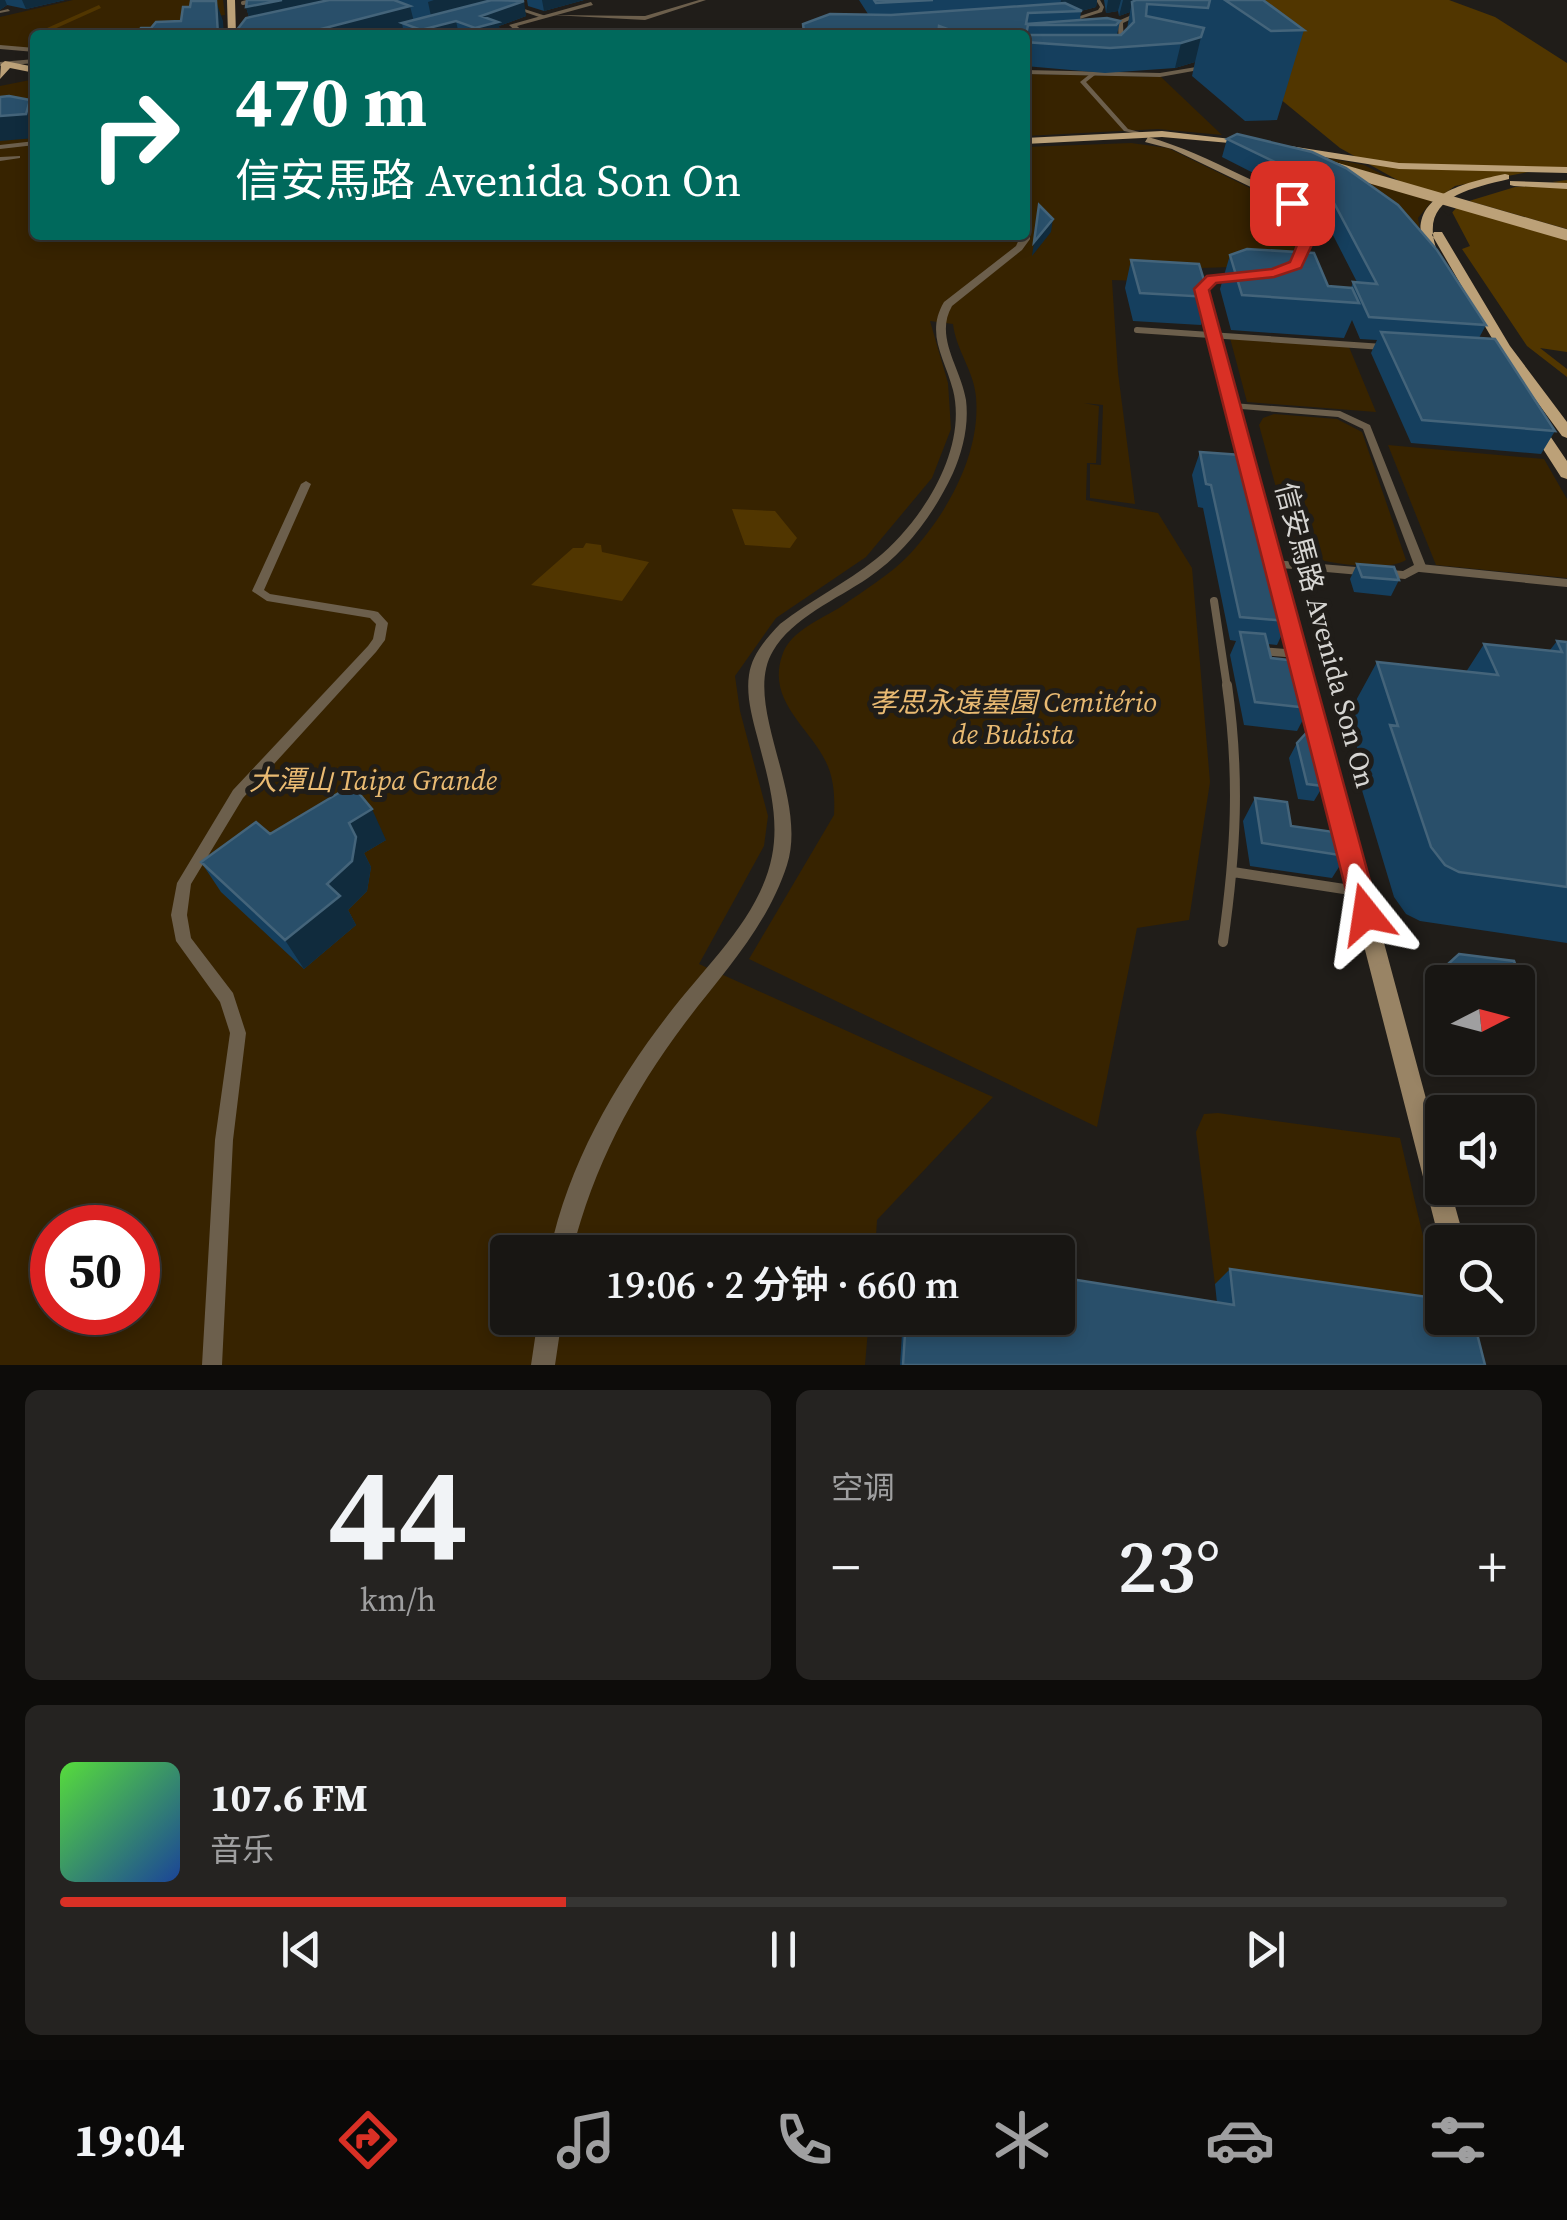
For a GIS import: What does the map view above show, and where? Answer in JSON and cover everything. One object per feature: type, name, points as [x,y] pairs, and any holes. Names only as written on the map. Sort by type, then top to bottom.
[{"type":"main road","points":[[230,0],[232,30]]},
{"type":"main road","points":[[497,12],[532,0]]},
{"type":"main road","points":[[511,5],[544,0]]},
{"type":"main road","points":[[242,1],[243,30]]},
{"type":"main road","points":[[0,78],[30,72]]},
{"type":"main road","points":[[1146,137],[1270,150],[1567,233]]},
{"type":"main road","points":[[1146,137],[1220,168]]},
{"type":"main road","points":[[1030,143],[1146,137],[1417,167],[1567,173]]},
{"type":"main road","points":[[1220,168],[1211,154],[1226,147]]},
{"type":"main road","points":[[1270,150],[1369,192]]},
{"type":"main road","name":"信安馬路 Avenida Son On","points":[[1220,168],[1284,198],[1306,217],[1310,234],[1304,253],[1292,268],[1271,274],[1220,277],[1203,285],[1448,1225]]},
{"type":"main road","points":[[1567,173],[1512,182],[1460,198],[1442,212],[1437,228],[1445,251],[1504,347],[1567,433]]},
{"type":"main road","points":[[1502,372],[1429,250],[1424,222],[1431,208],[1446,196],[1491,180],[1567,173]]},
{"type":"main road","points":[[1512,182],[1567,186]]},
{"type":"main road","points":[[1413,235],[1444,276]]},
{"type":"main road","points":[[1532,420],[1567,474]]},
{"type":"street","points":[[242,1],[254,0]]},
{"type":"street","points":[[555,15],[645,18],[704,0]]},
{"type":"street","points":[[816,0],[850,0]]},
{"type":"street","points":[[1078,27],[1059,23],[1096,13],[1102,7],[1098,0]]},
{"type":"street","points":[[1114,55],[1122,47],[1120,22],[1170,0]]},
{"type":"street","points":[[520,23],[591,2]]},
{"type":"street","points":[[520,23],[591,2]]},
{"type":"street","points":[[511,5],[544,16]]},
{"type":"street","points":[[520,23],[524,30]]},
{"type":"street","points":[[0,48],[30,50]]},
{"type":"street","points":[[0,64],[30,61]]},
{"type":"street","points":[[1030,72],[1092,76],[1184,74],[1218,62]]},
{"type":"street","points":[[1064,74],[1083,82],[1128,132],[1146,137]]},
{"type":"street","points":[[1083,82],[1092,76]]},
{"type":"street","points":[[0,147],[30,144]]},
{"type":"street","points":[[0,159],[18,156]]},
{"type":"street","points":[[565,1235],[577,1190],[622,1097],[647,1057],[760,906],[780,859],[784,806],[756,696],[760,659],[782,631],[882,562],[932,500],[953,460],[960,429],[961,401],[940,334],[940,315],[1024,240]]},
{"type":"street","points":[[1348,328],[1355,345]]},
{"type":"street","points":[[1137,330],[1394,348]]},
{"type":"street","points":[[1232,406],[1340,414],[1367,427],[1420,568]]},
{"type":"street","points":[[1532,420],[1567,484]]},
{"type":"street","points":[[1538,455],[1551,456]]},
{"type":"street","points":[[212,1365],[224,1140],[238,1033],[227,998],[184,941],[179,915],[184,882],[238,794],[372,649],[383,631],[382,623],[374,616],[258,591],[306,484]]},
{"type":"street","points":[[1274,564],[1398,574],[1420,568],[1567,582]]},
{"type":"street","points":[[1214,601],[1236,753],[1232,872],[1223,942]]},
{"type":"street","points":[[1221,647],[1298,654]]},
{"type":"street","points":[[1232,872],[1360,892]]},
{"type":"street","points":[[542,1365],[547,1335]]},
{"type":"green space","points":[[73,0],[223,0],[225,15],[199,18],[177,30],[30,30],[30,50],[0,48],[0,17]]},
{"type":"green space","points":[[1030,74],[1161,77],[1222,135],[1158,129],[1030,136]]},
{"type":"green space","name":"大潭山 Taipa Grande","points":[[30,80],[30,240],[1030,240],[1030,147],[1131,143],[1168,148],[1287,206],[1300,228],[1298,242],[1284,265],[1202,268],[1193,283],[1112,280],[1118,373],[1135,504],[1090,498],[1090,464],[1101,465],[1103,405],[1084,403],[1099,406],[1096,463],[1087,463],[1086,500],[1158,513],[1192,568],[1210,782],[1189,920],[1137,928],[1097,1127],[749,959],[834,815],[829,768],[784,699],[779,670],[783,653],[800,631],[877,582],[909,555],[948,502],[973,440],[975,387],[953,324],[930,321],[948,383],[951,429],[932,478],[866,557],[776,618],[735,676],[740,711],[768,816],[764,846],[699,964],[993,1097],[877,1220],[876,1235],[490,1235],[490,1335],[868,1335],[865,1365],[0,1365],[0,86]]},
{"type":"green space","points":[[1277,148],[1364,165],[1433,200],[1418,218],[1421,237]]},
{"type":"green space","points":[[1230,338],[1349,347],[1376,412],[1247,402]]},
{"type":"green space","points":[[1274,414],[1337,419],[1362,432],[1406,560],[1383,566],[1349,565],[1293,550],[1259,425],[1263,418]]},
{"type":"green space","points":[[1388,445],[1544,459],[1567,499],[1567,578],[1436,565]]},
{"type":"green space","points":[[1204,1114],[1400,1138],[1425,1245],[1425,1315],[1215,1284],[1196,1132]]},
{"type":"shaded area","points":[[1224,0],[1449,0],[1495,17],[1567,63],[1567,352],[1540,348],[1567,369],[1567,377],[1527,346],[1462,249],[1470,246],[1451,210],[1340,148],[1279,98]]},
{"type":"shaded area","points":[[732,509],[775,511],[797,538],[790,548],[745,545]]},
{"type":"shaded area","points":[[586,543],[601,545],[602,552],[649,562],[622,601],[531,585],[573,548],[583,548]]},
{"type":"pier","points":[[1413,165],[1567,168],[1567,180],[1552,182],[1567,184],[1515,187],[1469,201],[1567,229],[1567,237],[1457,207],[1449,216],[1433,202],[1455,186],[1528,172]]},
{"type":"building","points":[[247,0],[282,0],[246,7]]},
{"type":"building","points":[[329,0],[394,0],[410,6],[317,30],[237,30],[246,18]]},
{"type":"building","points":[[492,0],[524,1],[481,16],[498,22],[475,28],[456,21],[421,30],[402,23]]},
{"type":"building","points":[[874,0],[933,0],[876,3]]},
{"type":"building","points":[[1210,0],[1208,8],[1147,4],[1146,16],[1204,28],[1201,37],[1181,43],[1110,48],[1030,42],[1030,35],[1121,35],[1134,22],[1132,2]]},
{"type":"building","points":[[1225,0],[1263,0],[1304,30],[1271,31]]},
{"type":"building","points":[[191,1],[216,1],[218,30],[139,30],[151,28],[156,22],[181,21],[183,7],[190,7]]},
{"type":"building","points":[[1065,3],[1082,11],[1028,13],[1026,24],[1107,18],[1120,21],[1116,25],[1028,25],[1027,30],[950,30],[939,26],[939,30],[804,30],[803,24],[830,14],[891,15]]},
{"type":"building","points":[[0,97],[30,100],[26,114],[0,116]]},
{"type":"building","points":[[1237,134],[1312,152],[1346,168],[1398,205],[1437,250],[1486,325],[1369,317],[1353,282],[1377,284],[1325,186],[1227,139]]},
{"type":"building","points":[[1039,205],[1053,219],[1034,242]]},
{"type":"building","points":[[1247,249],[1314,253],[1328,286],[1352,288],[1359,303],[1242,295],[1230,255]]},
{"type":"building","points":[[1131,260],[1199,264],[1209,297],[1140,293]]},
{"type":"building","points":[[1381,332],[1495,339],[1555,431],[1422,420]]},
{"type":"building","points":[[1200,452],[1241,455],[1288,621],[1240,617]]},
{"type":"building","points":[[1357,564],[1394,567],[1399,580],[1362,577]]},
{"type":"building","points":[[1240,632],[1265,634],[1271,658],[1297,661],[1309,708],[1255,702]]},
{"type":"building","points":[[1557,641],[1567,642],[1567,887],[1459,872],[1445,865],[1431,847],[1390,725],[1398,726],[1377,662],[1498,675],[1484,644],[1562,652]]},
{"type":"building","points":[[1308,731],[1323,786],[1307,784],[1297,743]]},
{"type":"building","points":[[352,785],[372,809],[349,823],[356,837],[352,861],[327,884],[340,896],[285,940],[201,862],[256,822],[270,834]]},
{"type":"building","points":[[1255,798],[1287,802],[1291,826],[1341,833],[1346,856],[1262,843]]},
{"type":"building","points":[[1459,954],[1514,961],[1515,965],[1447,965]]},
{"type":"building","points":[[1230,1269],[1425,1297],[1425,1335],[1477,1335],[1485,1365],[903,1365],[905,1335],[1075,1335],[1075,1280],[1234,1305]]},
{"type":"waterway","points":[[47,30],[99,7]]},
{"type":"route","points":[[1292,203],[1306,217],[1310,234],[1296,265],[1274,273],[1212,279],[1202,289],[1366,914]]},
{"type":"park label","name":"孝思永遠墓園 Cemitério de Budista","points":[[1013,718]]}]
